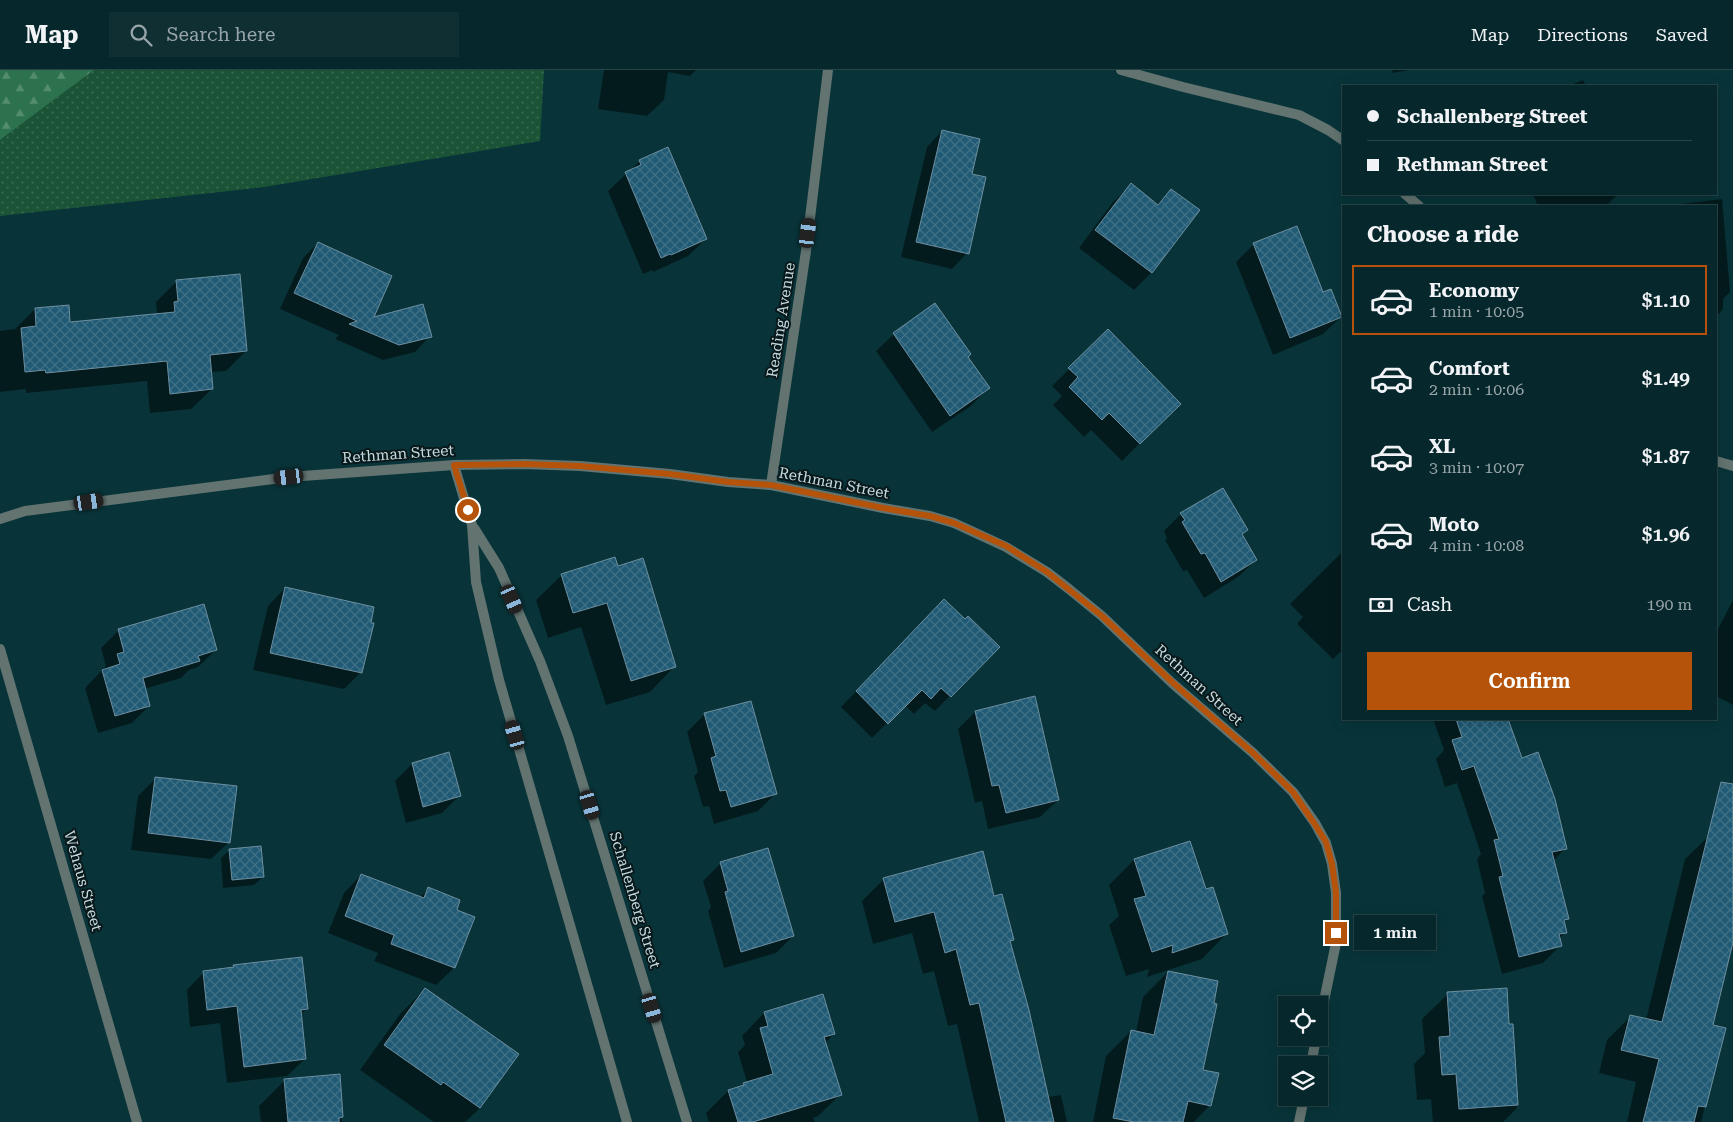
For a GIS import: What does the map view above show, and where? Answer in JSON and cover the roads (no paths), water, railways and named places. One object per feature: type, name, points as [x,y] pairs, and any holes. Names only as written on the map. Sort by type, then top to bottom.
[{"type":"street","name":"Reading Avenue","points":[[771,485],[806,251],[828,70]]},
{"type":"street","points":[[1120,70],[1299,115],[1342,140]]},
{"type":"street","points":[[1406,195],[1419,205]]},
{"type":"street","points":[[1717,461],[1733,466]]},
{"type":"street","name":"Rethman Street","points":[[0,519],[25,511],[289,477],[454,465],[524,464],[580,466],[771,485],[930,516],[954,523],[1006,546],[1047,572],[1102,616],[1172,682],[1252,752],[1293,792],[1326,842],[1332,864],[1336,893],[1336,943],[1325,996]]},
{"type":"street","name":"Schallenberg Street","points":[[454,465],[472,525],[476,582],[499,680],[627,1122]]},
{"type":"street","name":"Schallenberg Street","points":[[472,525],[499,568],[540,661],[568,736],[687,1122]]},
{"type":"street","name":"Wehaus Street","points":[[0,649],[137,1122]]},
{"type":"street","points":[[1299,1122],[1302,1106]]}]
